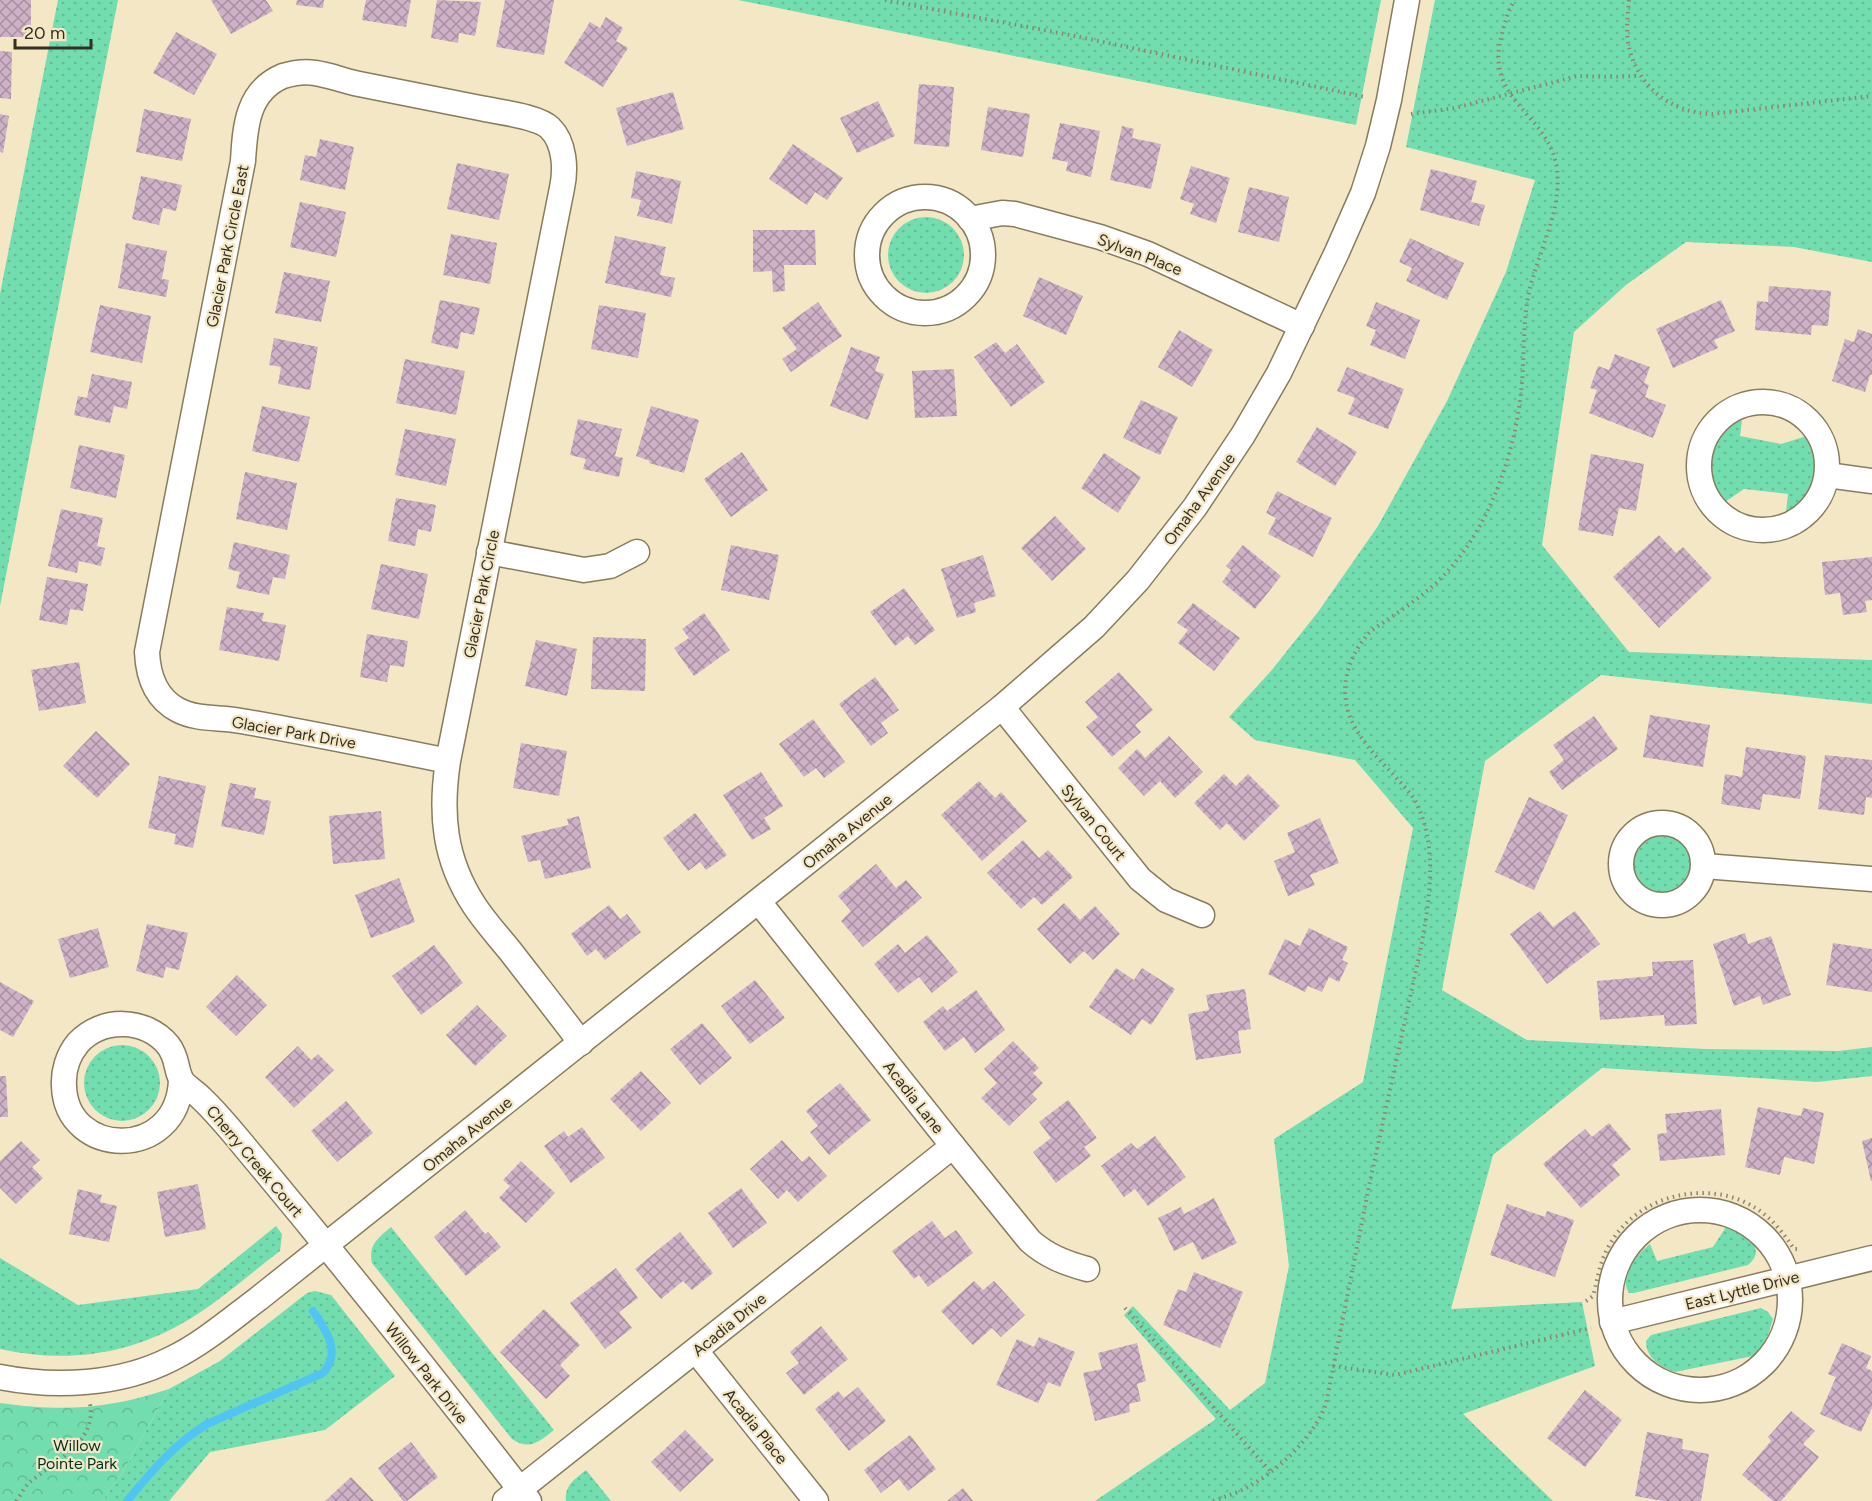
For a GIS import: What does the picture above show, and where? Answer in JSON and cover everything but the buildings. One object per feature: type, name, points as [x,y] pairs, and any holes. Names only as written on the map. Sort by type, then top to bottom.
[{"type":"street","name":"Omaha Avenue","points":[[0,1377],[47,1383],[82,1382],[135,1372],[169,1361],[230,1321],[1002,707],[1094,627],[1166,546],[1207,490],[1275,380],[1302,326],[1357,210],[1372,165],[1389,100],[1407,0]]},
{"type":"street","name":"Glacier Park Circle East","points":[[152,682],[147,652],[243,161],[245,129],[252,103],[272,82],[284,76],[306,72],[518,115],[535,121]]},
{"type":"street","name":"Glacier Park Circle","points":[[535,121],[549,126],[558,138],[565,174],[448,761],[443,804],[448,844],[458,875],[475,906],[581,1043]]},
{"type":"street","points":[[930,198],[949,203],[970,219],[980,237],[983,258],[973,288],[958,303],[939,312],[917,313],[897,306],[879,291],[872,281],[867,256],[872,230],[888,210],[911,199],[930,198]]},
{"type":"street","name":"Sylvan Place","points":[[970,219],[990,214],[1014,214],[1100,237],[1171,264],[1302,326]]},
{"type":"street","points":[[1766,402],[1782,405],[1808,420],[1824,446],[1827,475],[1815,504],[1804,515],[1776,529],[1760,530],[1730,521],[1708,499],[1699,469],[1700,454],[1713,426],[1730,411],[1751,403],[1766,402]]},
{"type":"street","points":[[1827,475],[1872,481]]},
{"type":"street","points":[[489,552],[584,570],[610,566],[637,552]]},
{"type":"street","name":"Glacier Park Drive","points":[[152,682],[166,702],[178,710],[191,714],[237,720],[448,761]]},
{"type":"street","name":"Sylvan Court","points":[[1002,707],[1140,879],[1166,900],[1202,915]]},
{"type":"street","points":[[1704,866],[1872,879]]},
{"type":"street","name":"Acadia Lane","points":[[759,902],[952,1146],[1030,1240],[1043,1252],[1070,1265],[1087,1269]]},
{"type":"street","name":"Cherry Creek Court","points":[[181,1080],[178,1101],[167,1121],[149,1134],[128,1141],[106,1139],[86,1129],[72,1112],[64,1091],[66,1066],[78,1044],[98,1029],[117,1024],[135,1026],[158,1036],[175,1055],[181,1080],[220,1116],[326,1245]]},
{"type":"street","name":"Acadia Drive","points":[[518,1497],[952,1146]]},
{"type":"street","points":[[1687,1211],[1725,1214],[1742,1221],[1771,1245],[1781,1261],[1787,1279],[1790,1298],[1788,1316],[1783,1334],[1774,1350],[1762,1365],[1747,1376],[1731,1384],[1712,1389],[1694,1390],[1675,1386],[1650,1374],[1629,1356],[1612,1322],[1611,1285],[1616,1267],[1625,1250],[1652,1224],[1687,1211]]},
{"type":"street","name":"Willow Park Drive","points":[[326,1245],[518,1497]]},
{"type":"street","name":"East Lyttle Drive","points":[[1612,1322],[1872,1258]]},
{"type":"street","name":"Acadia Place","points":[[696,1351],[816,1501]]},
{"type":"path","points":[[885,0],[1389,100]]},
{"type":"path","points":[[1213,1501],[1243,1490],[1297,1448],[1318,1421],[1326,1404],[1369,1186],[1423,939],[1428,909],[1430,868],[1428,836],[1420,808],[1404,785],[1356,730],[1347,708],[1345,682],[1349,665],[1363,639],[1428,590],[1459,559],[1489,506],[1512,440],[1523,381],[1526,307],[1530,286],[1555,206],[1557,180],[1557,168],[1550,146],[1500,76],[1497,59],[1500,41],[1515,0]]},
{"type":"path","points":[[1629,0],[1629,43],[1636,67],[1646,84],[1654,92],[1677,107],[1700,114],[1712,114],[1872,96]]},
{"type":"path","points":[[1409,114],[1455,108],[1577,76],[1636,76]]},
{"type":"path","points":[[1586,1301],[1593,1296],[1599,1266],[1610,1243],[1622,1228],[1654,1203],[1680,1196],[1715,1193],[1733,1197],[1760,1212],[1779,1228],[1794,1249],[1811,1246]]},
{"type":"path","points":[[1125,1308],[1270,1471]]},
{"type":"path","points":[[1333,1366],[1395,1375],[1612,1322]]},
{"type":"path","points":[[16,1501],[29,1483],[64,1458],[80,1440],[90,1422],[90,1404]]},
{"type":"green space","points":[[58,0],[118,0],[0,606],[0,294]]},
{"type":"green space","points":[[738,0],[1381,0],[1356,125]]},
{"type":"green space","points":[[1435,0],[1872,0],[1872,262],[1794,247],[1686,242],[1626,285],[1574,332],[1542,545],[1629,652],[1872,660],[1872,704],[1601,675],[1485,761],[1442,990],[1527,1040],[1706,1049],[1839,1051],[1872,1047],[1872,1076],[1817,1082],[1602,1068],[1493,1155],[1451,1309],[1582,1302],[1595,1366],[1463,1414],[1553,1501],[1095,1501],[1216,1419],[1124,1315],[1133,1306],[1230,1410],[1265,1383],[1289,1266],[1274,1139],[1363,1082],[1413,828],[1355,760],[1255,740],[1229,717],[1271,671],[1318,612],[1378,526],[1447,401],[1506,272],[1535,180],[1406,147]]},
{"type":"green space","points":[[926,217],[940,220],[953,228],[961,241],[964,255],[961,269],[953,282],[940,290],[926,293],[912,290],[899,282],[891,269],[888,255],[891,241],[899,228],[912,220]]},
{"type":"green space","points":[[1734,419],[1742,421],[1740,436],[1781,444],[1807,436],[1811,442],[1816,456],[1814,481],[1808,498],[1794,513],[1786,512],[1788,494],[1744,489],[1725,502],[1716,493],[1711,483],[1710,460],[1718,437]]},
{"type":"green space","points":[[1657,831],[1669,831],[1686,840],[1693,851],[1695,863],[1693,875],[1686,886],[1669,895],[1657,895],[1645,890],[1636,881],[1631,869],[1631,857],[1636,845],[1645,836]]},
{"type":"green space","points":[[122,1045],[136,1048],[149,1056],[157,1069],[160,1083],[157,1097],[149,1110],[136,1118],[122,1121],[108,1118],[95,1110],[87,1097],[84,1083],[87,1069],[95,1056],[108,1048]]},
{"type":"green space","points":[[276,1226],[282,1234],[280,1251],[207,1308],[160,1335],[115,1350],[93,1354],[47,1356],[0,1349],[0,1258],[78,1305],[198,1289]]},
{"type":"green space","points":[[391,1227],[554,1430],[544,1438],[530,1444],[518,1443],[512,1439],[372,1263],[373,1247],[378,1238]]},
{"type":"green space","points":[[1726,1227],[1746,1237],[1755,1247],[1754,1259],[1748,1265],[1629,1293],[1626,1280],[1630,1266],[1650,1244],[1657,1261],[1713,1247]]},
{"type":"green space","points":[[315,1291],[331,1295],[395,1376],[325,1430],[210,1452],[169,1501],[102,1501],[124,1470],[169,1389],[220,1361],[307,1293]]},
{"type":"green space","points":[[1761,1308],[1773,1319],[1764,1344],[1753,1356],[1675,1372],[1659,1364],[1648,1352],[1646,1341],[1651,1335]]},
{"type":"green space","name":"Willow Pointe Park","points":[[169,1389],[124,1470],[102,1501],[0,1501],[0,1403],[66,1408],[86,1407],[126,1401]]},
{"type":"green space","points":[[586,1470],[611,1501],[566,1501],[569,1487]]},
{"type":"waterway","points":[[127,1501],[154,1469],[207,1424],[323,1373],[329,1365],[332,1349],[327,1333],[313,1311]]}]
